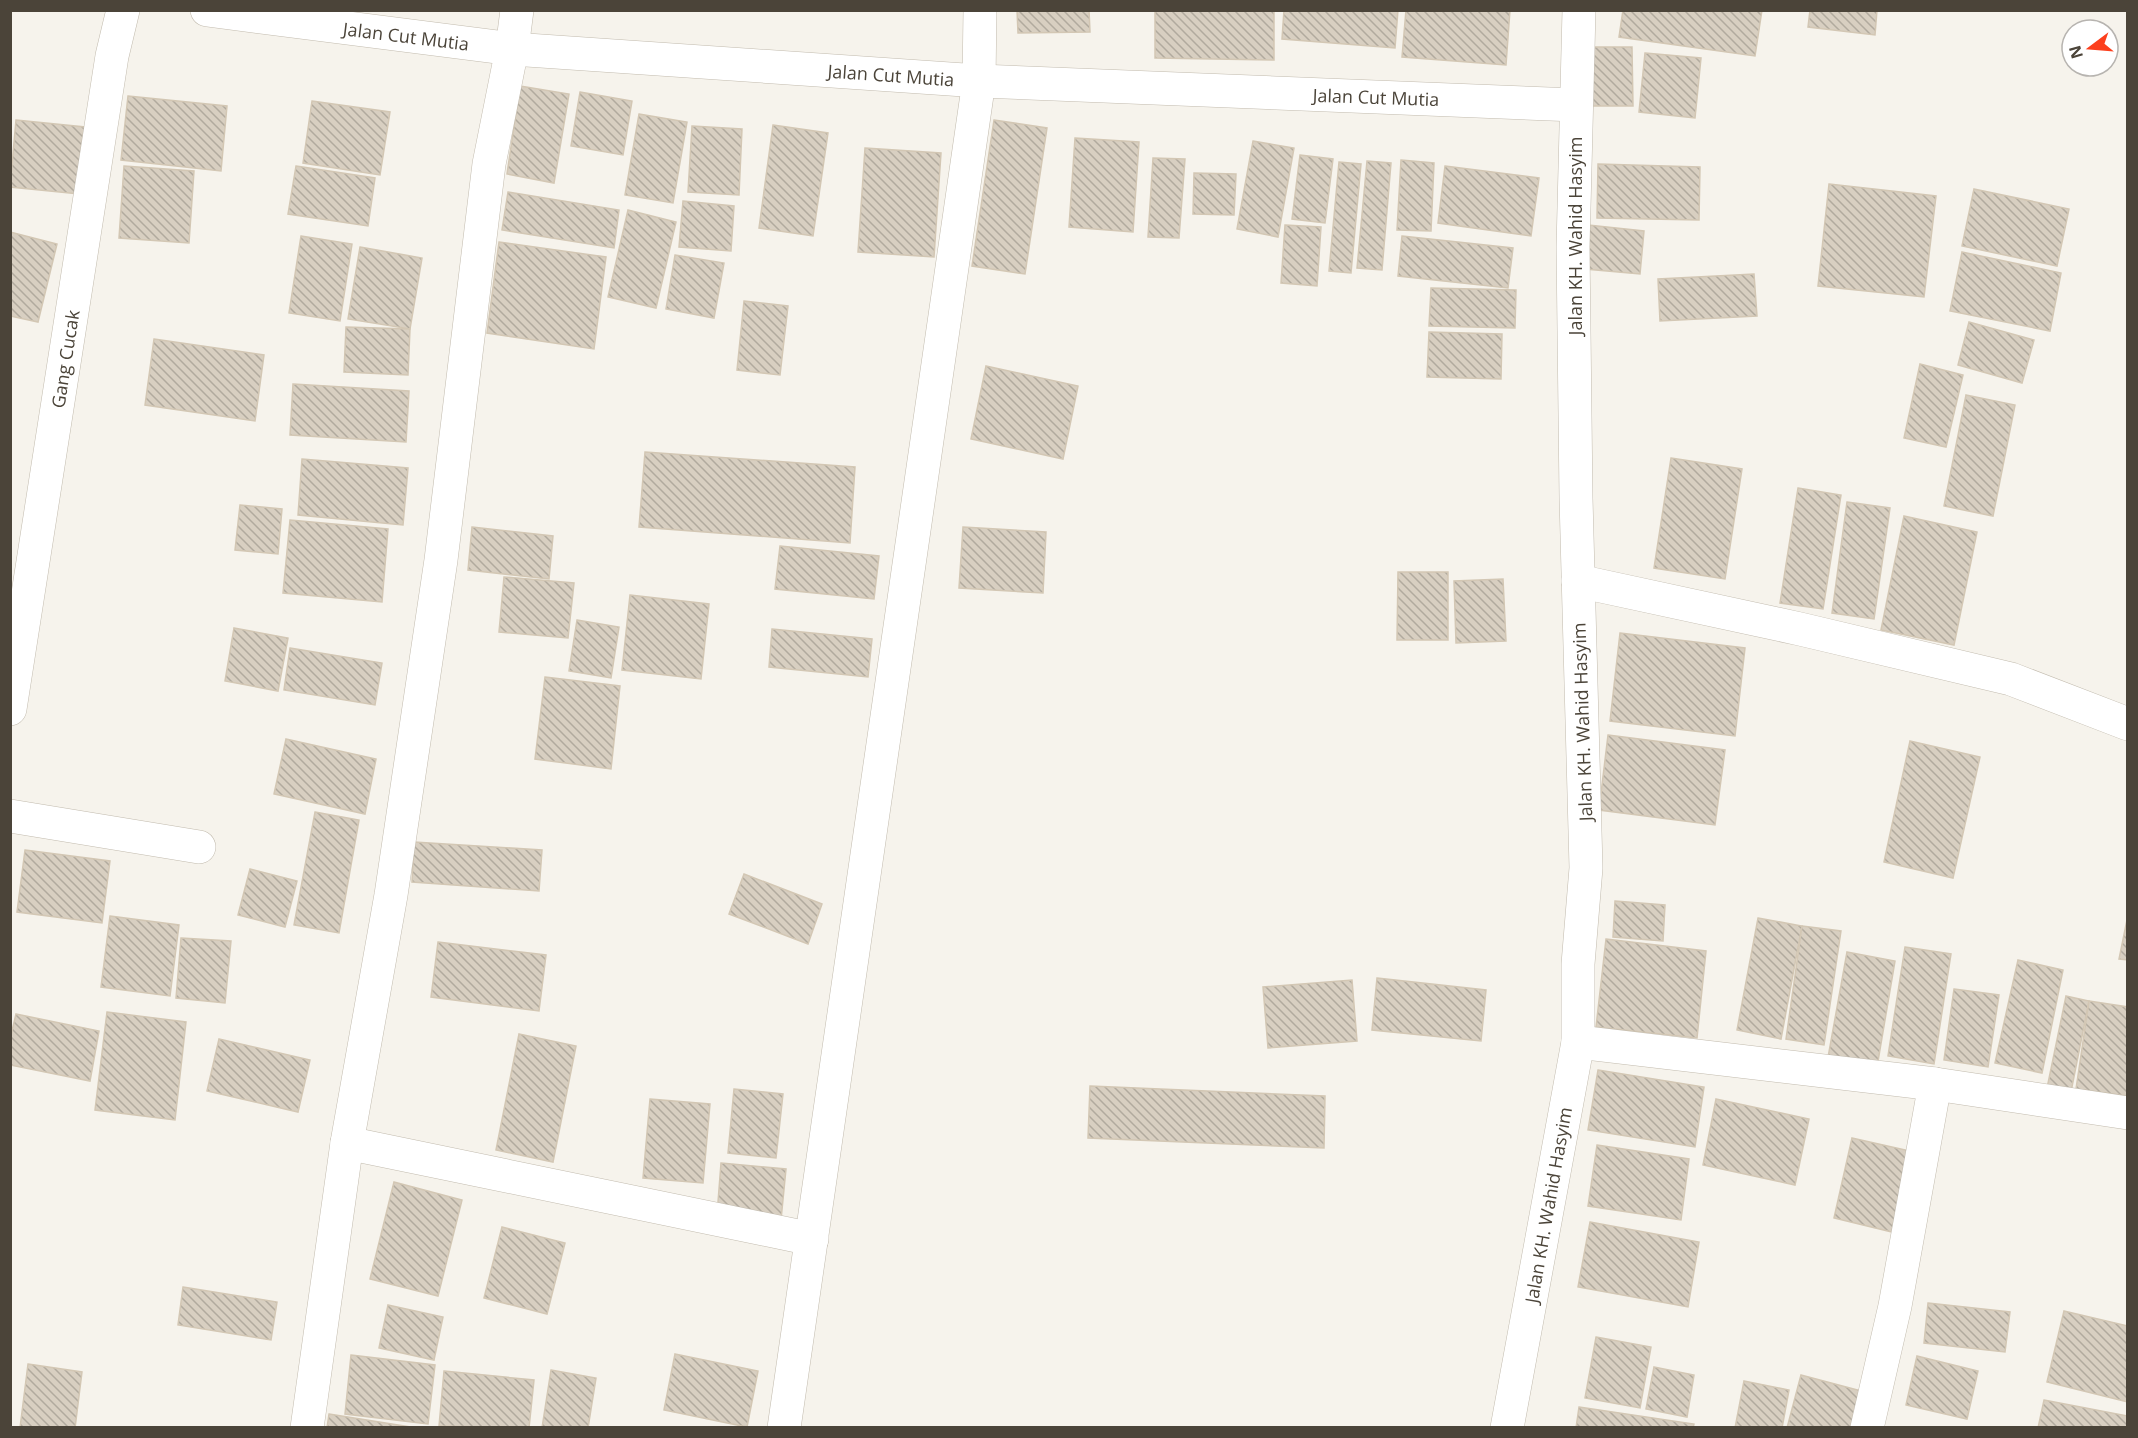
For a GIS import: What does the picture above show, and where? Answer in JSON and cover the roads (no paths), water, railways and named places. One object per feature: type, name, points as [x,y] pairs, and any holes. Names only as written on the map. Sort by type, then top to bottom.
[{"type":"street","name":"Gang Cucak","points":[[10,709],[111,56],[123,10]]},
{"type":"street","name":"Jalan Cut Mutia","points":[[207,10],[512,49],[979,81],[1576,105]]},
{"type":"street","points":[[307,1428],[347,1143],[393,883],[441,560],[489,164],[512,49],[517,10]]},
{"type":"street","points":[[784,1428],[979,81],[980,10]]},
{"type":"street","name":"Jalan KH. Wahid Hasyim","points":[[1508,1428],[1578,1042],[1578,964],[1586,868],[1578,581],[1573,247],[1579,10]]},
{"type":"street","points":[[1578,581],[1800,628],[2011,679],[2127,724]]},
{"type":"street","points":[[10,816],[199,847]]},
{"type":"street","points":[[1578,1042],[1935,1084],[2127,1113]]},
{"type":"street","points":[[1867,1428],[1895,1306],[1935,1084]]},
{"type":"street","points":[[347,1143],[812,1239]]}]
